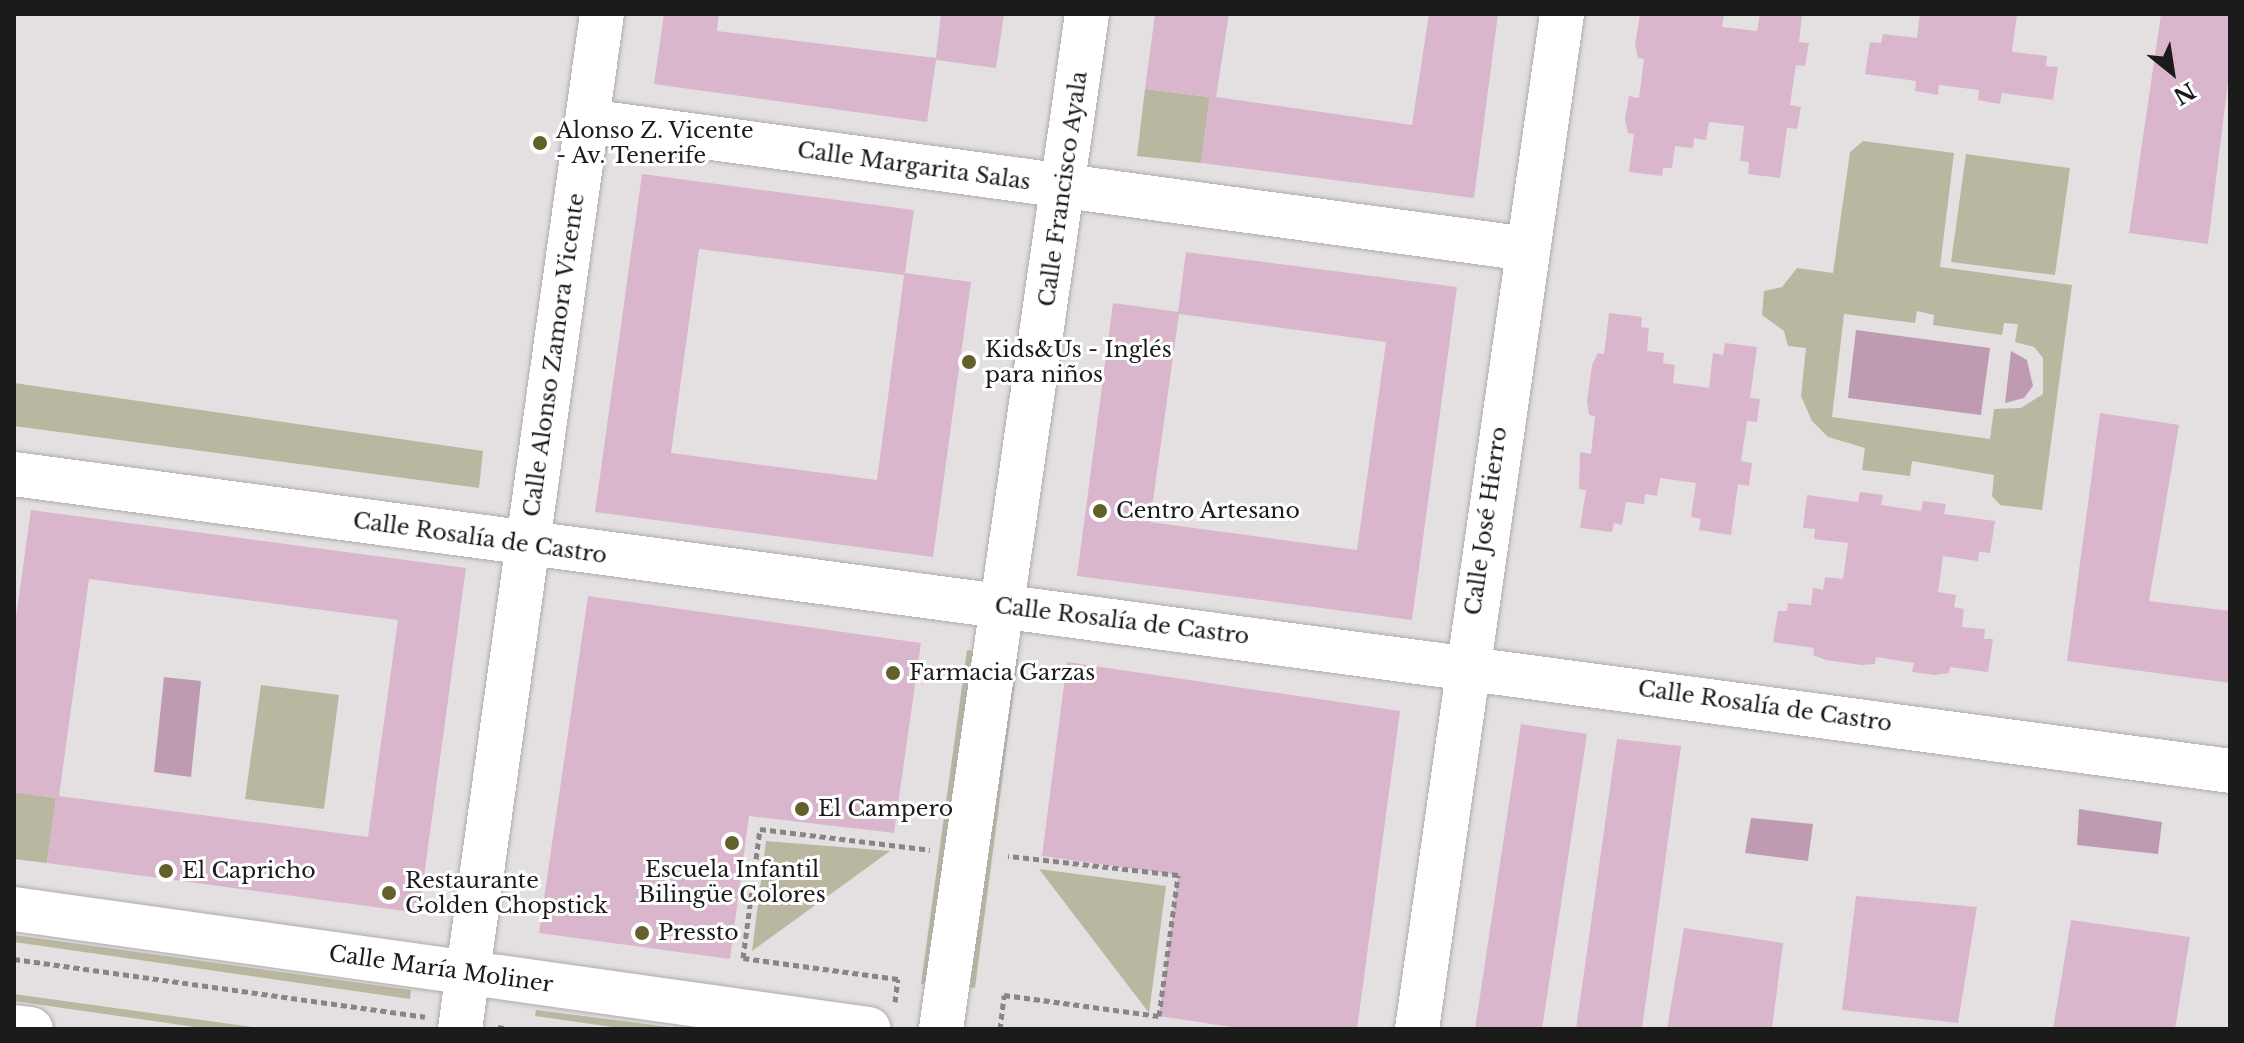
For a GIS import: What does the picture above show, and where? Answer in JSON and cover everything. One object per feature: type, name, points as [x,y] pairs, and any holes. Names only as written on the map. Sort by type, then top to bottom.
[{"type":"street","name":"Calle Alonso Zamora Vicente","points":[[460,1026],[602,14]]},
{"type":"street","name":"Calle Francisco Ayala","points":[[941,1029],[1087,14]]},
{"type":"street","name":"Calle José Hierro","points":[[1417,1029],[1465,666],[1562,14]]},
{"type":"street","name":"Calle Margarita Salas","points":[[587,121],[1527,249]]},
{"type":"street","name":"Calle Rosalía de Castro","points":[[14,474],[528,545],[1465,666],[2230,771]]},
{"type":"street","name":"Calle María Moliner","points":[[14,909],[869,1029]]},
{"type":"street","points":[[14,1027],[31,1029]]},
{"type":"path","points":[[14,959],[460,1026],[509,1029]]},
{"type":"shaded area","points":[[1145,89],[1210,97],[1201,163],[1137,156]]},
{"type":"shaded area","points":[[1863,141],[1954,153],[1940,267],[2072,285],[2042,510],[2000,505],[1992,496],[1994,475],[1912,461],[1910,476],[1862,470],[1865,448],[1828,437],[1812,421],[1801,396],[1806,348],[1788,346],[1784,331],[1762,315],[1764,291],[1782,287],[1797,268],[1833,273],[1850,152]],"holes":[[[1917,311],[1934,315],[1933,325],[2002,335],[2004,323],[2018,324],[2015,342],[2034,347],[2043,358],[2043,394],[2021,408],[1994,409],[1990,439],[1832,417],[1844,314],[1915,323]]]},
{"type":"shaded area","points":[[1966,154],[2070,168],[2055,275],[1951,262]]},
{"type":"shaded area","points":[[1856,330],[1990,348],[1981,415],[1848,398]]},
{"type":"shaded area","points":[[2011,351],[2027,360],[2033,386],[2024,398],[2005,403]]},
{"type":"shaded area","points":[[14,383],[483,451],[479,488],[14,426]]},
{"type":"shaded area","points":[[967,650],[1018,659],[975,988],[921,984]]},
{"type":"shaded area","points":[[164,677],[201,681],[191,777],[154,772]]},
{"type":"shaded area","points":[[261,685],[339,695],[324,809],[245,799]]},
{"type":"shaded area","points":[[14,792],[56,798],[47,863],[14,859]]},
{"type":"shaded area","points":[[2079,809],[2162,822],[2158,854],[2077,845]]},
{"type":"shaded area","points":[[1751,818],[1813,824],[1808,861],[1745,853]]},
{"type":"shaded area","points":[[766,841],[890,851],[752,951]]},
{"type":"shaded area","points":[[1039,869],[1166,886],[1149,1013]]},
{"type":"shaded area","points":[[14,935],[411,990],[410,999],[14,942]]},
{"type":"shaded area","points":[[14,994],[266,1029],[209,1029],[14,1001]]},
{"type":"shaded area","points":[[536,1010],[685,1029],[626,1029],[535,1016]]},
{"type":"building","points":[[664,14],[719,14],[717,31],[936,58],[941,14],[1004,14],[996,68],[936,60],[927,122],[654,84]]},
{"type":"building","points":[[1155,14],[1229,14],[1216,97],[1412,125],[1429,14],[1498,14],[1474,198],[1201,163],[1210,97],[1145,89]]},
{"type":"building","points":[[1640,14],[1724,14],[1722,27],[1757,31],[1760,14],[1802,14],[1799,42],[1809,43],[1805,66],[1796,65],[1790,105],[1801,107],[1797,129],[1787,128],[1780,178],[1748,174],[1749,162],[1740,161],[1744,126],[1709,122],[1706,140],[1694,138],[1693,148],[1675,146],[1672,168],[1663,168],[1662,176],[1629,172],[1634,134],[1628,133],[1625,119],[1629,96],[1639,98],[1644,59],[1638,58],[1635,45]]},
{"type":"building","points":[[1920,14],[2017,14],[2012,52],[2047,56],[2046,66],[2058,67],[2053,100],[2002,93],[2000,104],[1978,100],[1979,90],[1939,85],[1938,95],[1915,91],[1916,81],[1865,74],[1870,42],[1881,43],[1883,34],[1917,38]]},
{"type":"building","points":[[2161,14],[2230,14],[2230,66],[2208,244],[2129,233]]},
{"type":"building","points":[[642,174],[914,210],[905,273],[971,282],[933,557],[595,512]],"holes":[[[699,249],[904,275],[877,480],[671,453]]]},
{"type":"building","points":[[1186,252],[1457,287],[1412,620],[1077,576],[1113,303],[1178,312]],"holes":[[[1179,314],[1386,342],[1357,550],[1150,522]]]},
{"type":"building","points":[[1609,313],[1642,317],[1641,327],[1649,328],[1647,351],[1664,353],[1663,363],[1675,365],[1673,383],[1709,388],[1713,353],[1723,355],[1725,343],[1757,347],[1750,398],[1760,399],[1757,422],[1747,421],[1741,461],[1752,463],[1749,486],[1738,484],[1731,535],[1699,530],[1701,519],[1691,517],[1696,483],[1660,478],[1657,496],[1645,494],[1644,504],[1626,502],[1622,525],[1614,523],[1612,532],[1580,528],[1586,490],[1579,489],[1580,452],[1591,454],[1595,416],[1589,415],[1587,401],[1592,365],[1598,353],[1604,354]]},
{"type":"building","points":[[2100,413],[2179,425],[2149,601],[2230,611],[2230,683],[2067,661]]},
{"type":"building","points":[[1860,492],[1883,495],[1881,505],[1921,511],[1923,501],[1946,504],[1944,514],[1995,521],[1990,553],[1979,552],[1978,561],[1943,556],[1938,592],[1956,595],[1954,607],[1964,609],[1962,627],[1985,629],[1984,639],[1993,639],[1988,672],[1950,667],[1949,673],[1935,675],[1912,672],[1914,663],[1876,657],[1875,664],[1862,665],[1826,660],[1813,655],[1814,648],[1773,642],[1778,611],[1787,611],[1788,603],[1811,605],[1813,588],[1823,590],[1825,577],[1843,579],[1848,543],[1814,539],[1815,529],[1803,528],[1807,495],[1858,502]]},
{"type":"building","points":[[31,510],[466,568],[419,913],[47,863],[56,798],[14,792],[14,631]],"holes":[[[89,579],[398,620],[368,837],[59,796]]]},
{"type":"building","points":[[588,596],[921,643],[894,833],[749,816],[730,959],[539,933]]},
{"type":"building","points":[[1067,662],[1400,711],[1357,1029],[1244,1029],[1159,1016],[1178,875],[1042,856]]},
{"type":"building","points":[[1521,724],[1587,734],[1542,1029],[1475,1029]]},
{"type":"building","points":[[1617,739],[1681,746],[1642,1029],[1576,1029]]},
{"type":"building","points":[[1856,896],[1977,907],[1958,1023],[1842,1010]]},
{"type":"building","points":[[2071,920],[2190,937],[2175,1029],[2053,1029]]},
{"type":"building","points":[[1684,928],[1783,943],[1772,1029],[1667,1029]]},
{"type":"place","name":"Alonso Z. Vicente - Av. Tenerife","points":[[540,143]]},
{"type":"place","name":"Kids&Us - Inglés para niños","points":[[969,362]]},
{"type":"place","name":"Centro Artesano","points":[[1100,511]]},
{"type":"place","name":"Farmacia Garzas","points":[[893,673]]},
{"type":"place","name":"El Campero","points":[[802,809]]},
{"type":"place","name":"Escuela Infantil Bilingüe Colores","points":[[732,843]]},
{"type":"place","name":"El Capricho","points":[[166,871]]},
{"type":"place","name":"Restaurante Golden Chopstick","points":[[389,893]]},
{"type":"place","name":"Pressto","points":[[642,933]]}]
